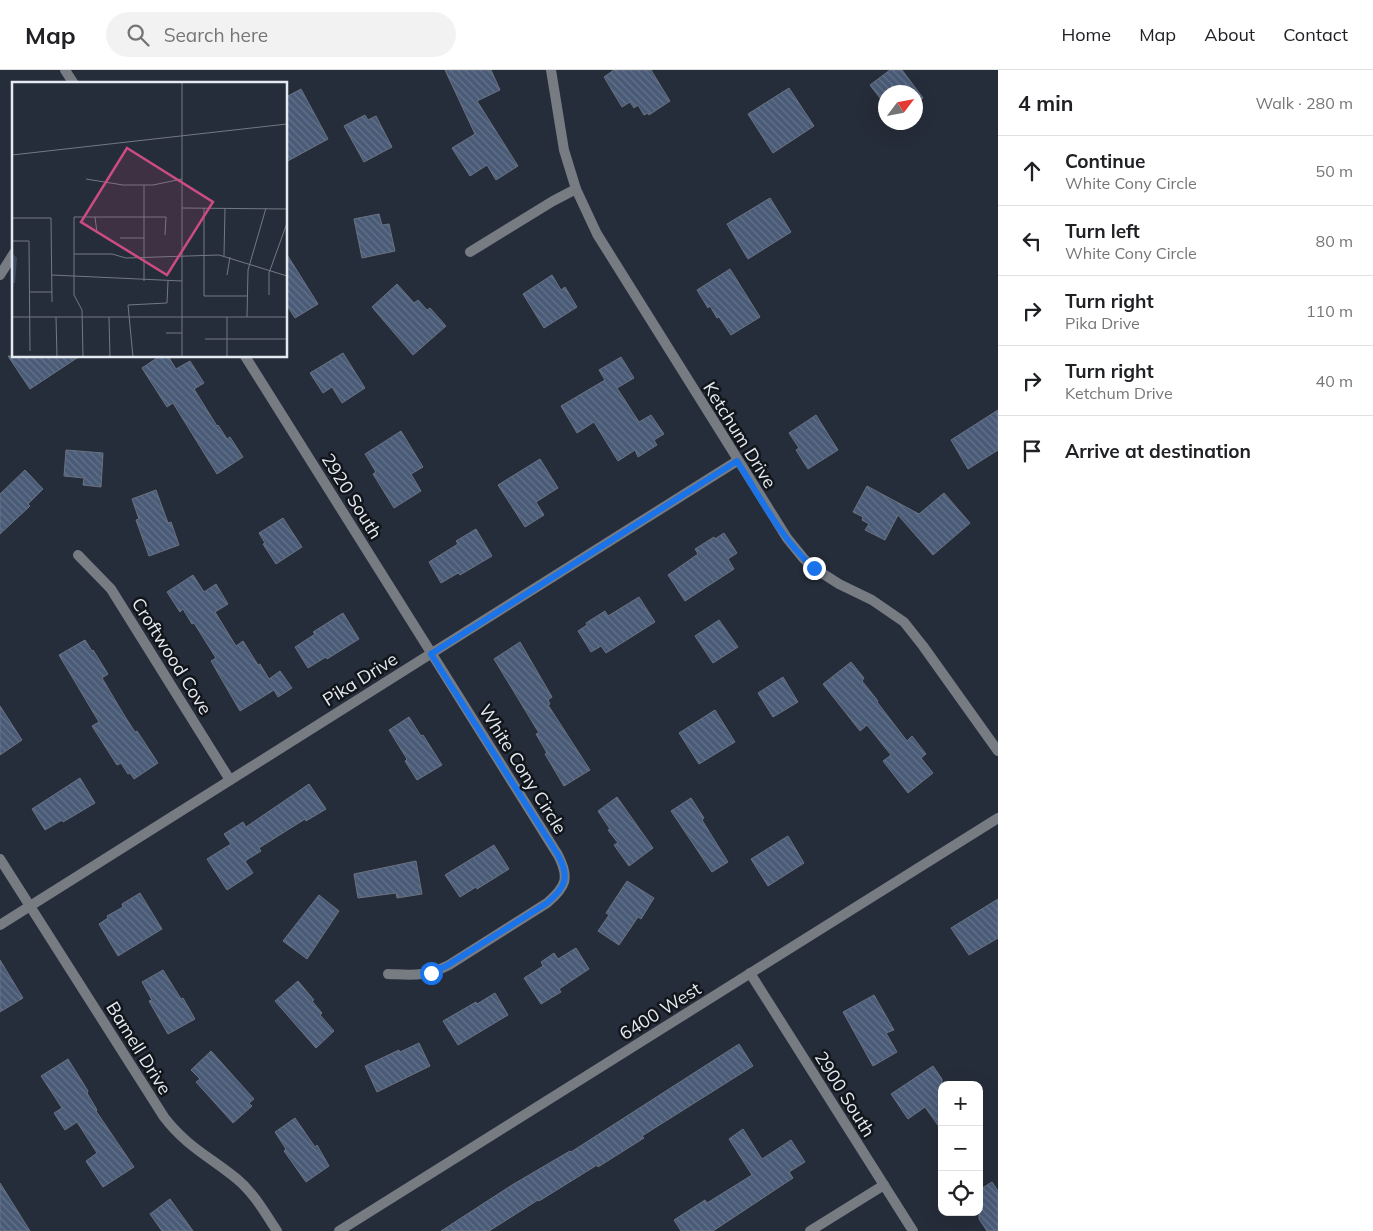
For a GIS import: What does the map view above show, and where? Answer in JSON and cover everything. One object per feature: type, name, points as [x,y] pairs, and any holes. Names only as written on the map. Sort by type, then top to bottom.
[{"type":"street","points":[[65,70],[73,82]]},
{"type":"street","name":"Ketchum Drive","points":[[551,70],[564,150],[576,189],[597,234],[737,461],[794,549],[809,564],[826,576],[872,600],[904,622],[998,751]]},
{"type":"street","points":[[470,252],[576,189]]},
{"type":"street","points":[[0,275],[12,256]]},
{"type":"street","name":"2920 South","points":[[246,358],[431,654]]},
{"type":"street","name":"Pika Drive","points":[[0,925],[737,461]]},
{"type":"street","name":"Croftwood Cove","points":[[78,555],[111,589],[230,780]]},
{"type":"street","name":"White Cony Circle","points":[[388,974],[421,975],[431,973],[448,965],[547,903],[559,891],[566,872],[558,855],[431,654]]},
{"type":"street","name":"6400 West","points":[[339,1231],[998,818]]},
{"type":"street","name":"Bamell Drive","points":[[0,859],[167,1121],[191,1147],[245,1187],[277,1231]]},
{"type":"street","name":"2900 South","points":[[750,974],[913,1231]]},
{"type":"street","points":[[810,1231],[884,1185]]},
{"type":"building","points":[[445,70],[491,70],[500,90],[477,101],[518,166],[496,180],[487,165],[470,176],[452,148],[475,134]]},
{"type":"building","points":[[614,70],[651,70],[670,101],[649,115],[648,113],[644,115],[638,105],[634,108],[630,102],[622,107],[604,77]]},
{"type":"building","points":[[890,70],[902,70],[913,85],[878,85],[878,96],[870,85]]},
{"type":"building","points":[[789,88],[814,126],[773,153],[748,114]]},
{"type":"building","points":[[301,89],[328,139],[288,161],[288,96]]},
{"type":"building","points":[[365,115],[368,120],[376,116],[392,147],[364,162],[344,126]]},
{"type":"building","points":[[770,198],[791,232],[748,259],[727,224]]},
{"type":"building","points":[[379,214],[382,225],[389,224],[395,251],[362,258],[354,219]]},
{"type":"building","points":[[288,256],[318,304],[295,318],[288,307]]},
{"type":"building","points":[[730,269],[760,317],[731,335],[710,306],[708,308],[697,290]]},
{"type":"building","points":[[552,275],[561,290],[565,287],[577,307],[544,328],[523,294]]},
{"type":"building","points":[[397,284],[414,303],[418,300],[427,310],[430,308],[446,326],[413,355],[372,307]]},
{"type":"building","points":[[343,353],[365,388],[342,403],[332,387],[323,393],[310,373]]},
{"type":"building","points":[[8,356],[12,356],[12,358],[77,358],[30,389]]},
{"type":"building","points":[[621,357],[634,378],[617,388],[639,422],[651,415],[664,434],[654,440],[657,445],[638,457],[635,450],[618,461],[594,422],[577,433],[561,406],[605,380],[599,370]]},
{"type":"building","points":[[157,358],[169,358],[176,369],[190,361],[204,383],[194,389],[217,426],[227,439],[230,437],[243,457],[217,474],[173,403],[167,407],[142,368]]},
{"type":"building","points":[[998,410],[998,450],[968,469],[951,440]]},
{"type":"building","points":[[816,415],[838,450],[808,469],[796,450],[799,448],[789,433]]},
{"type":"building","points":[[401,431],[423,467],[411,474],[421,491],[394,508],[373,474],[376,472],[365,454]]},
{"type":"building","points":[[66,450],[103,453],[101,487],[83,485],[84,478],[64,476]]},
{"type":"building","points":[[540,459],[558,488],[536,502],[544,515],[525,527],[498,485]]},
{"type":"building","points":[[25,470],[43,489],[28,504],[30,506],[0,534],[0,494]]},
{"type":"building","points":[[867,486],[919,514],[944,493],[970,523],[933,555],[898,515],[885,540],[865,530],[869,524],[862,520],[863,517],[853,512]]},
{"type":"building","points":[[156,490],[168,523],[171,522],[179,545],[149,556],[136,520],[139,519],[132,499]]},
{"type":"building","points":[[283,518],[302,547],[276,564],[263,544],[265,543],[259,533]]},
{"type":"building","points":[[476,529],[492,556],[460,575],[458,573],[441,583],[429,562],[458,544],[456,541]]},
{"type":"building","points":[[724,533],[737,553],[728,559],[734,569],[685,601],[668,575],[698,554],[695,549]]},
{"type":"building","points":[[193,575],[204,592],[216,584],[228,604],[215,612],[236,646],[243,641],[269,679],[280,671],[292,688],[278,697],[274,690],[240,711],[211,661],[216,658],[194,623],[192,624],[183,609],[180,612],[167,592]]},
{"type":"building","points":[[639,597],[655,622],[606,653],[601,646],[591,652],[578,631],[587,625],[586,623],[605,611],[608,616]]},
{"type":"building","points":[[343,613],[359,639],[327,659],[326,657],[308,668],[295,647],[315,634],[313,632]]},
{"type":"building","points":[[719,620],[738,647],[713,663],[695,636]]},
{"type":"building","points":[[85,640],[108,674],[102,678],[135,732],[137,731],[158,763],[134,779],[130,773],[128,774],[121,763],[117,765],[92,726],[99,722],[59,655]]},
{"type":"building","points":[[520,642],[552,697],[548,700],[550,704],[548,705],[590,770],[564,786],[545,754],[547,753],[536,734],[539,733],[494,659]]},
{"type":"building","points":[[851,662],[864,678],[862,681],[907,741],[912,736],[926,754],[921,758],[933,773],[908,793],[883,761],[891,755],[867,725],[860,731],[823,684]]},
{"type":"building","points":[[783,677],[798,702],[773,717],[758,693]]},
{"type":"building","points":[[0,706],[22,740],[0,755]]},
{"type":"building","points":[[715,710],[735,742],[699,764],[679,733]]},
{"type":"building","points":[[409,717],[442,765],[417,780],[405,761],[407,759],[389,730]]},
{"type":"building","points":[[80,778],[95,803],[63,822],[62,820],[45,830],[32,809]]},
{"type":"building","points":[[309,784],[326,809],[306,821],[305,819],[259,848],[261,851],[245,861],[253,873],[227,890],[207,859],[231,844],[224,834],[243,822],[246,827]]},
{"type":"building","points":[[617,797],[653,848],[629,866],[614,845],[618,843],[608,830],[610,829],[598,811]]},
{"type":"building","points":[[691,798],[728,862],[712,872],[671,811]]},
{"type":"building","points":[[788,836],[804,863],[768,886],[751,859]]},
{"type":"building","points":[[494,845],[509,869],[460,897],[445,875]]},
{"type":"building","points":[[416,861],[422,894],[397,898],[396,893],[358,898],[354,874]]},
{"type":"building","points":[[627,881],[654,898],[641,919],[638,917],[619,945],[598,931],[609,915],[606,913]]},
{"type":"building","points":[[140,893],[162,929],[118,956],[99,924],[108,918],[107,916],[123,907],[122,904]]},
{"type":"building","points":[[319,895],[339,911],[307,959],[283,941]]},
{"type":"building","points":[[998,899],[998,938],[969,955],[951,928]]},
{"type":"building","points":[[576,948],[589,969],[559,989],[561,992],[541,1004],[524,978],[543,966],[541,962],[554,953],[558,959]]},
{"type":"building","points":[[0,960],[23,998],[0,1012]]},
{"type":"building","points":[[163,970],[195,1019],[168,1034],[149,1001],[152,1000],[142,982]]},
{"type":"building","points":[[298,981],[314,1000],[312,1001],[322,1013],[320,1015],[334,1031],[316,1048],[275,1001]]},
{"type":"building","points":[[495,993],[508,1015],[458,1045],[443,1021]]},
{"type":"building","points":[[874,995],[894,1030],[886,1033],[897,1052],[873,1066],[843,1012]]},
{"type":"building","points":[[419,1043],[430,1066],[377,1092],[365,1066]]},
{"type":"building","points":[[739,1044],[753,1066],[642,1136],[644,1138],[598,1167],[597,1165],[489,1231],[441,1231],[512,1185],[571,1152]]},
{"type":"building","points":[[211,1051],[254,1099],[249,1103],[252,1106],[233,1123],[196,1082],[200,1079],[191,1070]]},
{"type":"building","points":[[68,1059],[88,1091],[87,1093],[96,1111],[134,1167],[103,1187],[86,1161],[97,1153],[77,1122],[65,1130],[54,1113],[62,1108],[41,1076]]},
{"type":"building","points":[[933,1066],[942,1079],[942,1081],[938,1081],[938,1125],[925,1107],[908,1119],[891,1094]]},
{"type":"building","points":[[295,1118],[315,1147],[317,1145],[329,1166],[306,1182],[284,1151],[286,1149],[275,1132]]},
{"type":"building","points":[[743,1129],[762,1159],[791,1140],[805,1162],[789,1172],[793,1178],[713,1231],[681,1231],[674,1220],[705,1200],[707,1203],[752,1175],[729,1139]]},
{"type":"building","points":[[992,1182],[998,1191],[998,1231],[987,1231],[979,1219],[979,1216],[983,1216],[983,1188]]},
{"type":"building","points":[[0,1183],[30,1231],[0,1231]]},
{"type":"building","points":[[170,1199],[193,1231],[162,1231],[150,1214]]},
{"type":"route","points":[[431,973],[440,970],[547,903],[563,885],[566,872],[558,855],[431,654],[737,461],[794,549],[814,568]]}]
